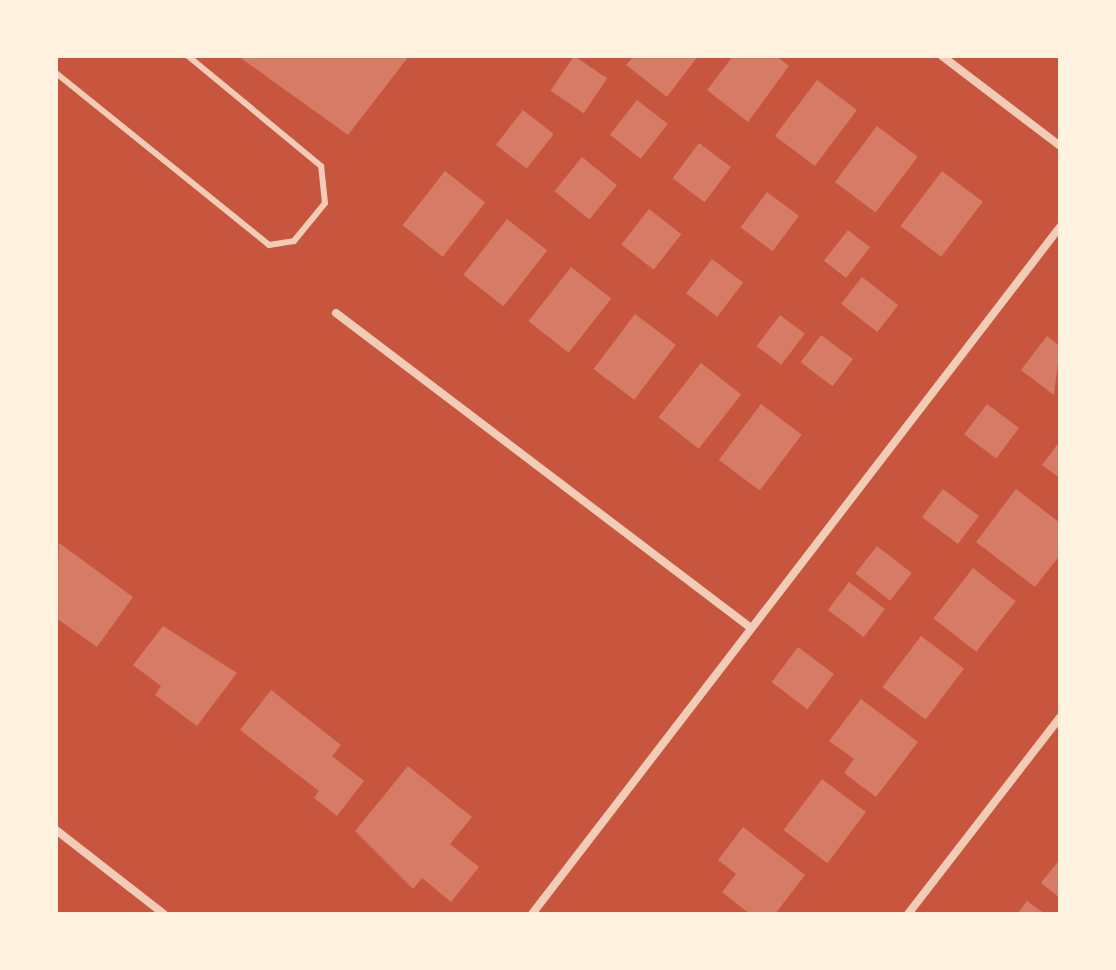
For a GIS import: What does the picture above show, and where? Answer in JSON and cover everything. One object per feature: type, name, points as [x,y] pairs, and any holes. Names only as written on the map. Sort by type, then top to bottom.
[{"type":"street","points":[[942,56],[1060,146]]},
{"type":"street","points":[[532,914],[1060,227]]},
{"type":"street","points":[[336,313],[751,628]]},
{"type":"street","points":[[908,914],[1060,717]]},
{"type":"street","points":[[56,830],[164,914]]},
{"type":"lane","points":[[56,73],[269,245],[294,241],[325,203],[321,166],[188,56]]},
{"type":"building","points":[[238,56],[409,56],[348,135]]},
{"type":"building","points":[[574,56],[607,78],[584,113],[551,91]]},
{"type":"building","points":[[634,56],[698,56],[667,97],[626,65]]},
{"type":"building","points":[[733,56],[776,56],[789,66],[748,122],[707,90]]},
{"type":"building","points":[[817,80],[857,110],[815,166],[775,136]]},
{"type":"building","points":[[637,100],[668,124],[641,159],[610,135]]},
{"type":"building","points":[[523,110],[554,134],[527,169],[496,145]]},
{"type":"building","points":[[877,126],[918,157],[876,213],[835,182]]},
{"type":"building","points":[[699,143],[731,167],[704,202],[673,178]]},
{"type":"building","points":[[582,157],[617,185],[589,220],[554,191]]},
{"type":"building","points":[[445,171],[485,202],[443,257],[403,225]]},
{"type":"building","points":[[942,171],[983,202],[941,257],[900,226]]},
{"type":"building","points":[[767,192],[799,216],[772,251],[741,227]]},
{"type":"building","points":[[649,209],[681,234],[654,270],[621,244]]},
{"type":"building","points":[[507,219],[547,250],[503,306],[463,275]]},
{"type":"building","points":[[848,230],[870,247],[846,278],[824,261]]},
{"type":"building","points":[[712,259],[743,282],[717,317],[686,293]]},
{"type":"building","points":[[571,267],[611,298],[569,353],[529,321]]},
{"type":"building","points":[[862,277],[898,305],[877,332],[841,304]]},
{"type":"building","points":[[635,314],[676,345],[634,400],[593,369]]},
{"type":"building","points":[[780,315],[805,334],[781,365],[757,346]]},
{"type":"building","points":[[821,335],[853,359],[832,386],[801,362]]},
{"type":"building","points":[[1047,336],[1060,346],[1054,395],[1021,370]]},
{"type":"building","points":[[701,363],[741,394],[699,449],[659,417]]},
{"type":"building","points":[[761,404],[802,435],[760,491],[719,460]]},
{"type":"building","points":[[987,404],[1019,428],[996,458],[964,434]]},
{"type":"building","points":[[1060,441],[1060,478],[1042,465]]},
{"type":"building","points":[[943,489],[979,516],[958,544],[922,517]]},
{"type":"building","points":[[1016,489],[1060,523],[1060,555],[1035,587],[976,542]]},
{"type":"building","points":[[59,543],[133,597],[97,647],[56,618]]},
{"type":"building","points":[[877,546],[912,573],[890,601],[855,574]]},
{"type":"building","points":[[973,568],[1016,601],[976,652],[934,618]]},
{"type":"building","points":[[849,582],[885,609],[864,637],[828,610]]},
{"type":"building","points":[[163,626],[237,673],[197,726],[155,695],[161,686],[133,665]]},
{"type":"building","points":[[921,636],[964,668],[926,720],[882,687]]},
{"type":"building","points":[[798,647],[834,674],[807,709],[772,682]]},
{"type":"building","points":[[271,690],[341,745],[332,756],[364,781],[337,816],[314,798],[319,791],[240,730]]},
{"type":"building","points":[[861,699],[918,742],[876,797],[844,773],[854,759],[829,741]]},
{"type":"building","points":[[408,766],[472,817],[450,844],[479,867],[451,902],[422,878],[413,889],[355,831]]},
{"type":"building","points":[[822,779],[866,812],[827,863],[783,830]]},
{"type":"building","points":[[743,827],[805,875],[775,914],[750,914],[722,892],[736,874],[718,860]]},
{"type":"building","points":[[1060,859],[1060,898],[1041,883]]},
{"type":"building","points":[[1027,901],[1045,914],[1017,914]]}]
